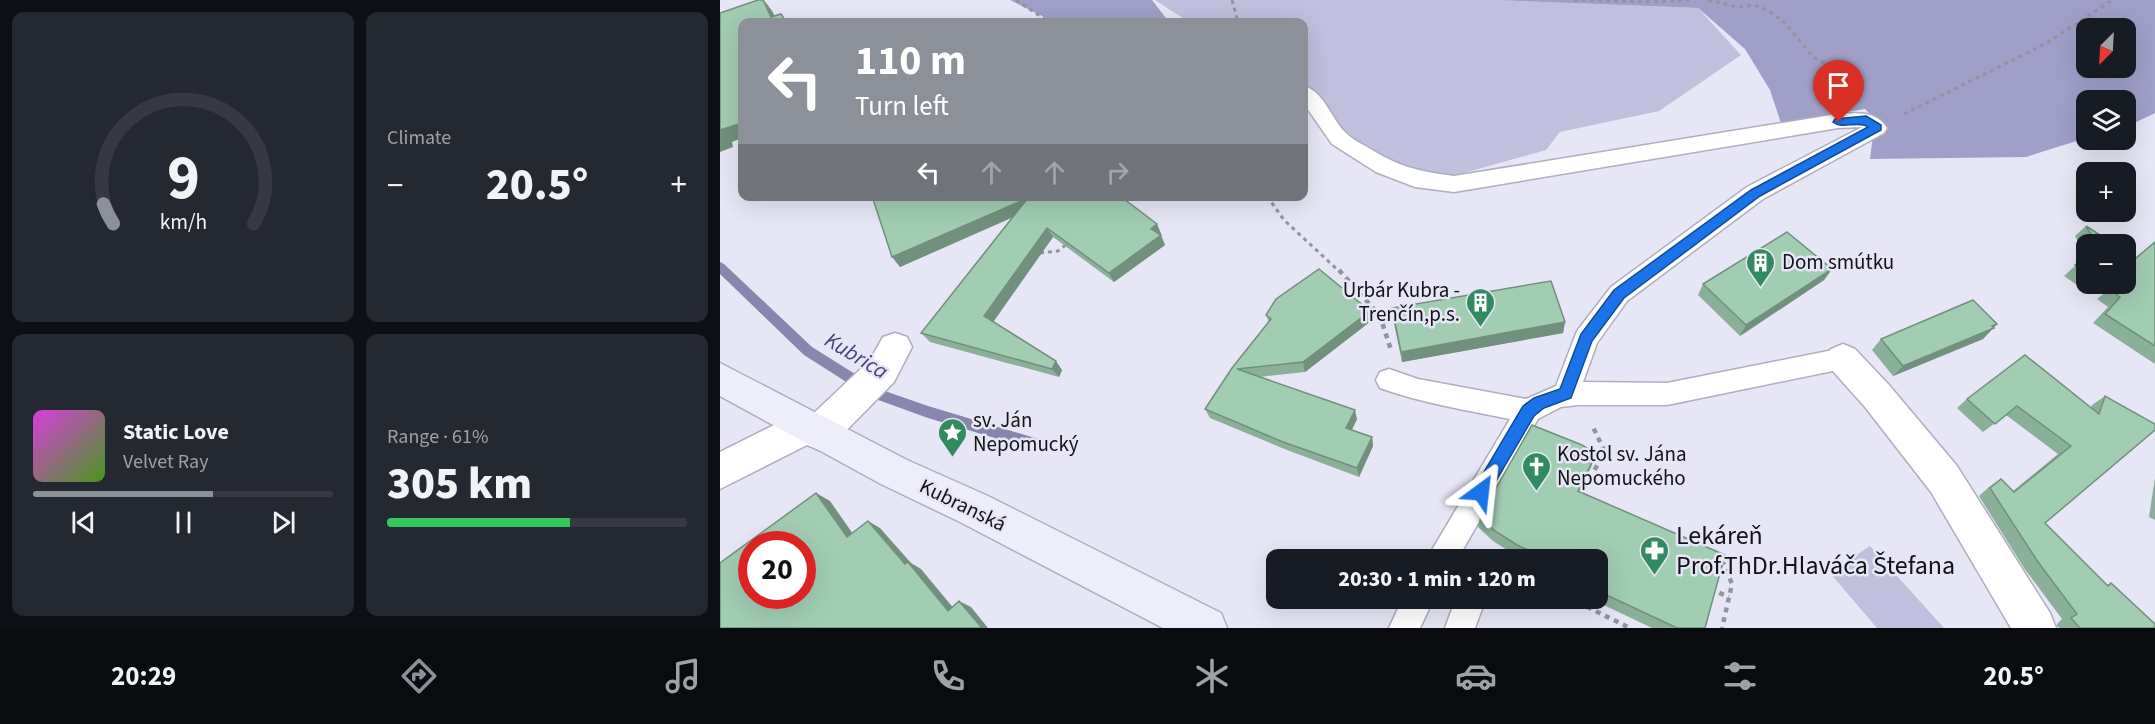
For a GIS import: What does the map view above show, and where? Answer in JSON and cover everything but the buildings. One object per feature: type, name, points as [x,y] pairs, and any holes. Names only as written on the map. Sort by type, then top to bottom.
[{"type":"street","points":[[1843,358],[1877,396],[1944,480],[2035,628]]},
{"type":"street","points":[[720,471],[823,424],[889,359]]},
{"type":"street","name":"Kubranská","points":[[720,378],[823,424],[1206,628]]},
{"type":"lane","points":[[1308,97],[1321,111],[1339,139],[1383,167],[1415,179],[1454,184],[1839,122],[1866,120],[1877,128],[1755,193],[1619,294],[1586,338],[1566,393]]},
{"type":"lane","points":[[1453,549],[1469,513],[1529,411],[1539,403],[1566,393],[1665,395],[1843,358]]},
{"type":"lane","points":[[1389,380],[1418,390],[1529,411]]},
{"type":"lane","points":[[1404,628],[1414,609]]},
{"type":"lane","points":[[1460,628],[1467,609]]},
{"type":"path","points":[[1016,0],[1043,18]]},
{"type":"path","points":[[1232,0],[1237,18]]},
{"type":"path","points":[[1574,0],[1641,2],[1691,0]]},
{"type":"path","points":[[1708,0],[1737,7],[1753,5],[1768,10],[1785,23],[1813,57],[1833,67],[1848,89],[1853,104],[1866,120]]},
{"type":"path","points":[[1935,99],[2047,43],[2112,0]]},
{"type":"path","points":[[1271,201],[1284,220],[1328,258],[1380,316],[1394,359],[1389,380]]},
{"type":"path","points":[[1036,253],[1058,251],[1075,236]]},
{"type":"path","points":[[1577,501],[1599,462],[1603,448],[1592,424],[1587,421]]},
{"type":"path","points":[[1714,560],[1724,564],[1732,584],[1722,628]]},
{"type":"path","points":[[1709,588],[1729,597]]},
{"type":"path","points":[[1591,609],[1630,628]]},
{"type":"shaded area","points":[[1010,0],[1152,0],[1166,18],[1046,18]]},
{"type":"shaded area","points":[[1155,0],[1493,0],[1698,8],[1741,55],[1659,111],[1560,132],[1546,150],[1457,175],[1458,190],[1382,173],[1308,104],[1308,18],[1183,18]]},
{"type":"shaded area","points":[[1493,0],[2155,0],[2155,113],[2136,122],[2136,90],[2076,90],[2076,141],[2026,157],[1870,159],[1875,119],[1865,109],[1781,123],[1770,90],[1745,49],[1698,8]]},
{"type":"shaded area","points":[[1870,546],[1944,628],[1877,628],[1830,573]]},
{"type":"waterway","name":"Kubrica","points":[[720,267],[808,351],[875,393],[928,412],[1035,444]]},
{"type":"place","name":"Dom smútku","points":[[1761,288]]},
{"type":"place","name":"Urbár Kubra - Trenčín,p.s.","points":[[1481,328]]},
{"type":"place","name":"sv. Ján Nepomucký","points":[[952,458]]},
{"type":"place","name":"Kostol sv. Jána Nepomuckého","points":[[1536,492]]},
{"type":"place","name":"Lekáreň Prof.ThDr.Hlaváča Štefana","points":[[1655,576]]},
{"type":"route","points":[[1481,492],[1529,411],[1539,403],[1566,393],[1586,338],[1619,294],[1755,193],[1877,128],[1866,120],[1839,122]]}]
